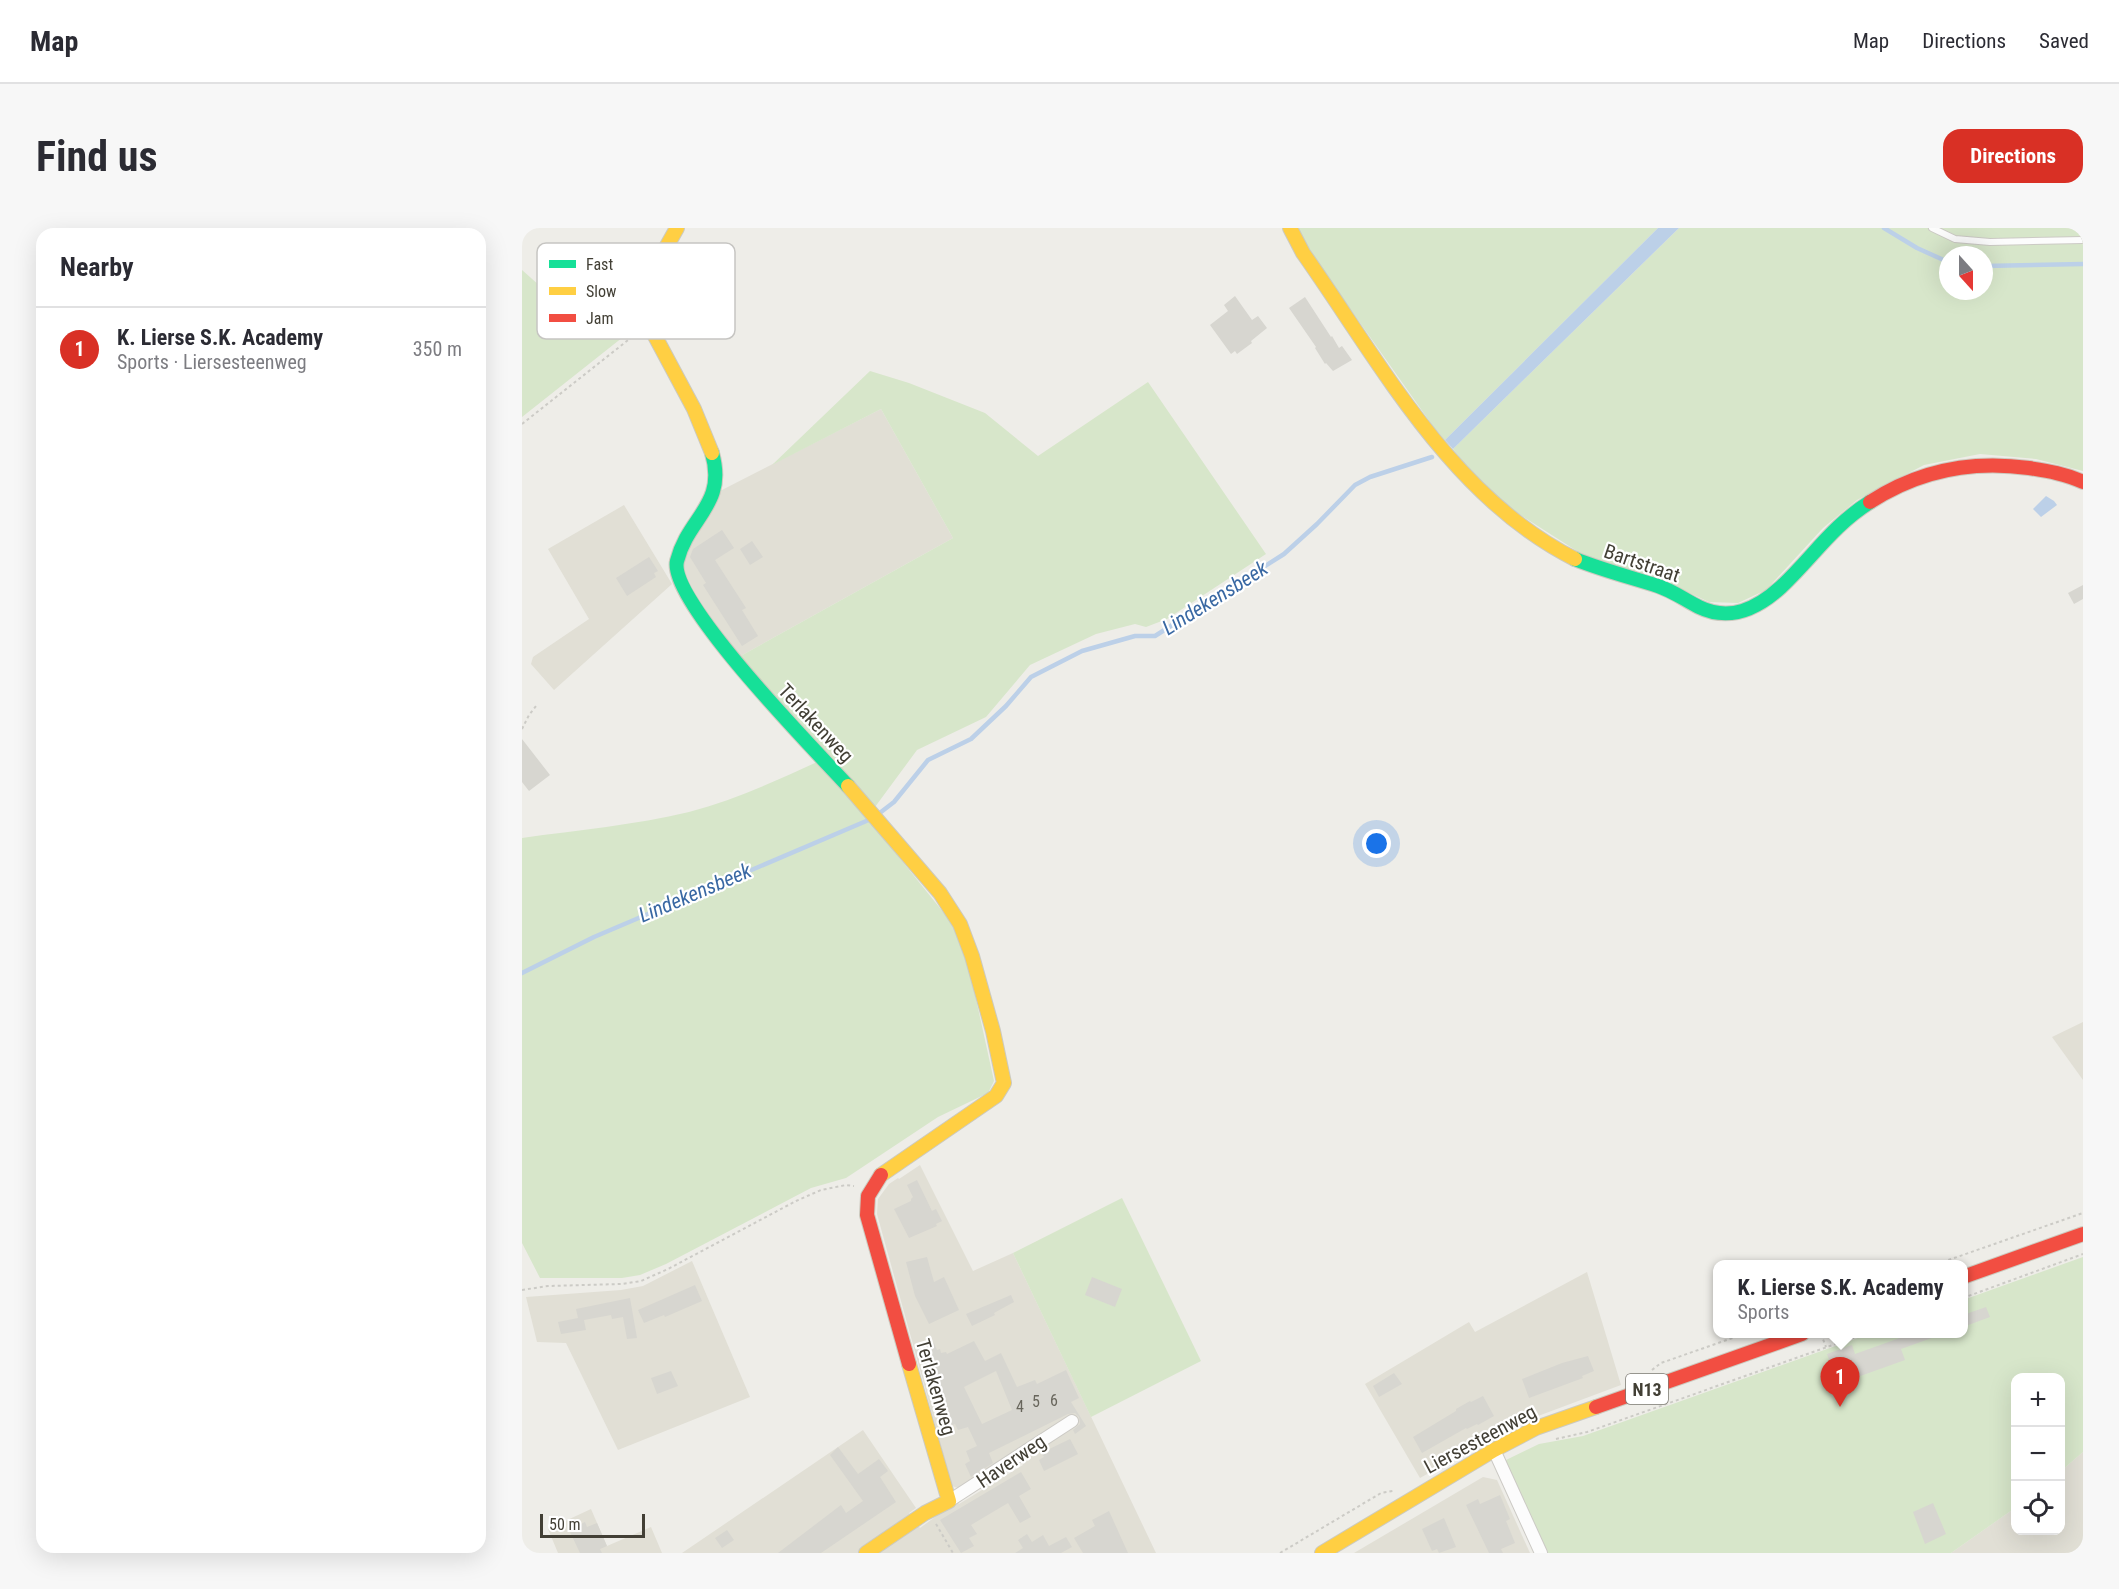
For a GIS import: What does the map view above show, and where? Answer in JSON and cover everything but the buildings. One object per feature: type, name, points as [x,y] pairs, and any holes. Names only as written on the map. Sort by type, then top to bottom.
[{"type":"street","name":"Terlakenweg","points":[[669,243],[677,228]]},
{"type":"street","name":"Bartstraat","points":[[1290,228],[1303,253],[1420,420],[1468,480],[1490,501],[1561,552],[1596,568],[1673,592],[1702,610],[1731,614],[1746,612],[1758,605],[1796,572],[1845,519],[1897,485],[1930,471],[1979,464],[1998,464],[2048,471],[2083,483]]},
{"type":"street","name":"Terlakenweg","points":[[657,339],[694,409],[710,445],[716,466],[714,493],[687,537],[676,563],[678,577],[698,612],[740,668],[867,806],[940,893],[960,924],[972,956],[993,1031],[1004,1083],[996,1096],[881,1175],[869,1189],[865,1206],[949,1501]]},
{"type":"street","points":[[1968,1274],[2083,1234]]},
{"type":"street","name":"Liersesteenweg","points":[[1322,1553],[1494,1450],[1536,1428],[1791,1338]]},
{"type":"street","name":"Haverweg","points":[[949,1501],[1072,1420]]},
{"type":"street","points":[[1494,1450],[1541,1553]]},
{"type":"street","points":[[866,1553],[929,1511],[949,1501]]},
{"type":"lane","points":[[1932,228],[1955,239],[1990,242],[2083,240]]},
{"type":"path","points":[[522,424],[628,339]]},
{"type":"path","points":[[522,729],[536,706]]},
{"type":"path","points":[[522,1290],[548,1286],[622,1284],[641,1281],[821,1190],[846,1185],[869,1189]]},
{"type":"path","points":[[1948,1260],[2083,1213]]},
{"type":"path","points":[[1968,1296],[2083,1254]]},
{"type":"path","points":[[1823,1338],[1826,1347]]},
{"type":"path","points":[[1552,1440],[1587,1432],[1852,1338]]},
{"type":"path","points":[[1280,1553],[1369,1500]]},
{"type":"path","points":[[929,1511],[953,1553]]},
{"type":"shaded area","points":[[881,409],[953,538],[737,658],[705,614],[682,568],[684,554],[718,492]]},
{"type":"shaded area","points":[[624,505],[672,584],[554,690],[531,664],[533,657],[589,619],[548,549]]},
{"type":"shaded area","points":[[2083,1022],[2083,1080],[2052,1037]]},
{"type":"shaded area","points":[[920,1165],[973,1271],[1013,1253],[1156,1553],[682,1553],[863,1430],[916,1508],[909,1513],[920,1528],[957,1501],[959,1504],[1023,1465],[1020,1459],[961,1489],[952,1486],[877,1214],[878,1199],[889,1184]]},
{"type":"shaded area","points":[[692,1261],[750,1397],[618,1450],[566,1343],[537,1342],[526,1297],[621,1290],[643,1286]]},
{"type":"shaded area","points":[[1587,1272],[1621,1385],[1514,1425],[1420,1478],[1365,1384],[1469,1322],[1475,1332]]},
{"type":"shaded area","points":[[2083,1452],[2083,1553],[1951,1553],[2011,1511],[2011,1535],[2065,1535],[2065,1468]]},
{"type":"shaded area","points":[[1483,1477],[1497,1480],[1530,1553],[1354,1553]]},
{"type":"shaded area","points":[[591,1509],[607,1546],[651,1527],[662,1553],[558,1553],[548,1529]]},
{"type":"green space","points":[[1298,228],[1658,228],[1445,440],[1310,252]]},
{"type":"green space","points":[[1679,228],[2083,228],[2083,471],[2036,459],[1980,454],[1924,465],[1857,500],[1823,528],[1766,590],[1738,603],[1709,602],[1681,589],[1580,553],[1516,512],[1480,483],[1453,449]]},
{"type":"green space","points":[[522,270],[537,283],[537,339],[621,339],[522,417]]},
{"type":"green space","points":[[870,371],[909,383],[985,413],[1038,456],[1148,382],[1266,554],[1167,619],[1146,627],[1135,624],[1096,634],[1030,665],[986,717],[917,750],[875,807],[737,658],[953,538],[881,409],[772,465]]},
{"type":"green space","points":[[817,762],[860,809],[956,928],[967,958],[994,1081],[988,1093],[938,1117],[846,1178],[811,1188],[666,1264],[640,1275],[622,1278],[540,1278],[522,1243],[522,838],[627,824],[689,812],[738,796]]},
{"type":"green space","points":[[1122,1198],[1201,1361],[1091,1417],[1013,1253]]},
{"type":"green space","points":[[2083,1257],[2083,1452],[2065,1468],[2065,1373],[2011,1373],[2011,1511],[1951,1553],[1545,1553],[1506,1466],[1506,1460],[1539,1444],[1583,1436],[1858,1338],[1968,1338],[1968,1298]]},
{"type":"water","points":[[1658,228],[1679,228],[1453,449],[1445,440]]},
{"type":"water","points":[[2046,496],[2057,505],[2041,517],[2033,509]]},
{"type":"waterway","points":[[1884,228],[1939,258]]},
{"type":"waterway","points":[[1993,266],[2083,264]]},
{"type":"waterway","name":"Lindekensbeek","points":[[881,812],[894,802],[928,760],[971,739],[1006,706],[1031,677],[1082,651],[1135,636],[1155,636],[1284,554],[1355,485],[1370,477],[1432,457]]},
{"type":"waterway","name":"Lindekensbeek","points":[[522,973],[594,937],[871,819]]},
{"type":"traffic: fast","points":[[712,453],[715,471],[714,486],[704,510],[682,546],[677,561],[680,581],[695,608],[747,676],[848,786]]},
{"type":"traffic: fast","points":[[1575,559],[1663,588],[1710,611],[1722,613],[1743,611],[1772,595],[1845,521],[1870,502]]},
{"type":"traffic: slow","points":[[669,243],[677,228]]},
{"type":"traffic: slow","points":[[1290,228],[1303,253],[1390,381],[1421,424],[1455,464],[1491,500],[1531,533],[1575,559]]},
{"type":"traffic: slow","points":[[657,339],[694,409],[712,453]]},
{"type":"traffic: slow","points":[[848,786],[940,893],[960,924],[972,956],[993,1031],[1004,1083],[996,1096],[881,1175]]},
{"type":"traffic: slow","points":[[866,1553],[925,1513],[949,1501],[909,1364]]},
{"type":"traffic: slow","points":[[1322,1553],[1494,1450],[1536,1428],[1596,1407]]},
{"type":"traffic: jam","points":[[1870,502],[1889,491],[1927,475],[1946,470],[1987,465],[2029,468],[2083,482]]},
{"type":"traffic: jam","points":[[881,1175],[868,1196],[867,1215],[909,1364]]},
{"type":"traffic: jam","points":[[1968,1275],[2083,1234]]},
{"type":"traffic: jam","points":[[1596,1407],[1791,1338]]},
{"type":"place","name":"K. Lierse S.K. Academy","points":[[1840,1407]]}]
